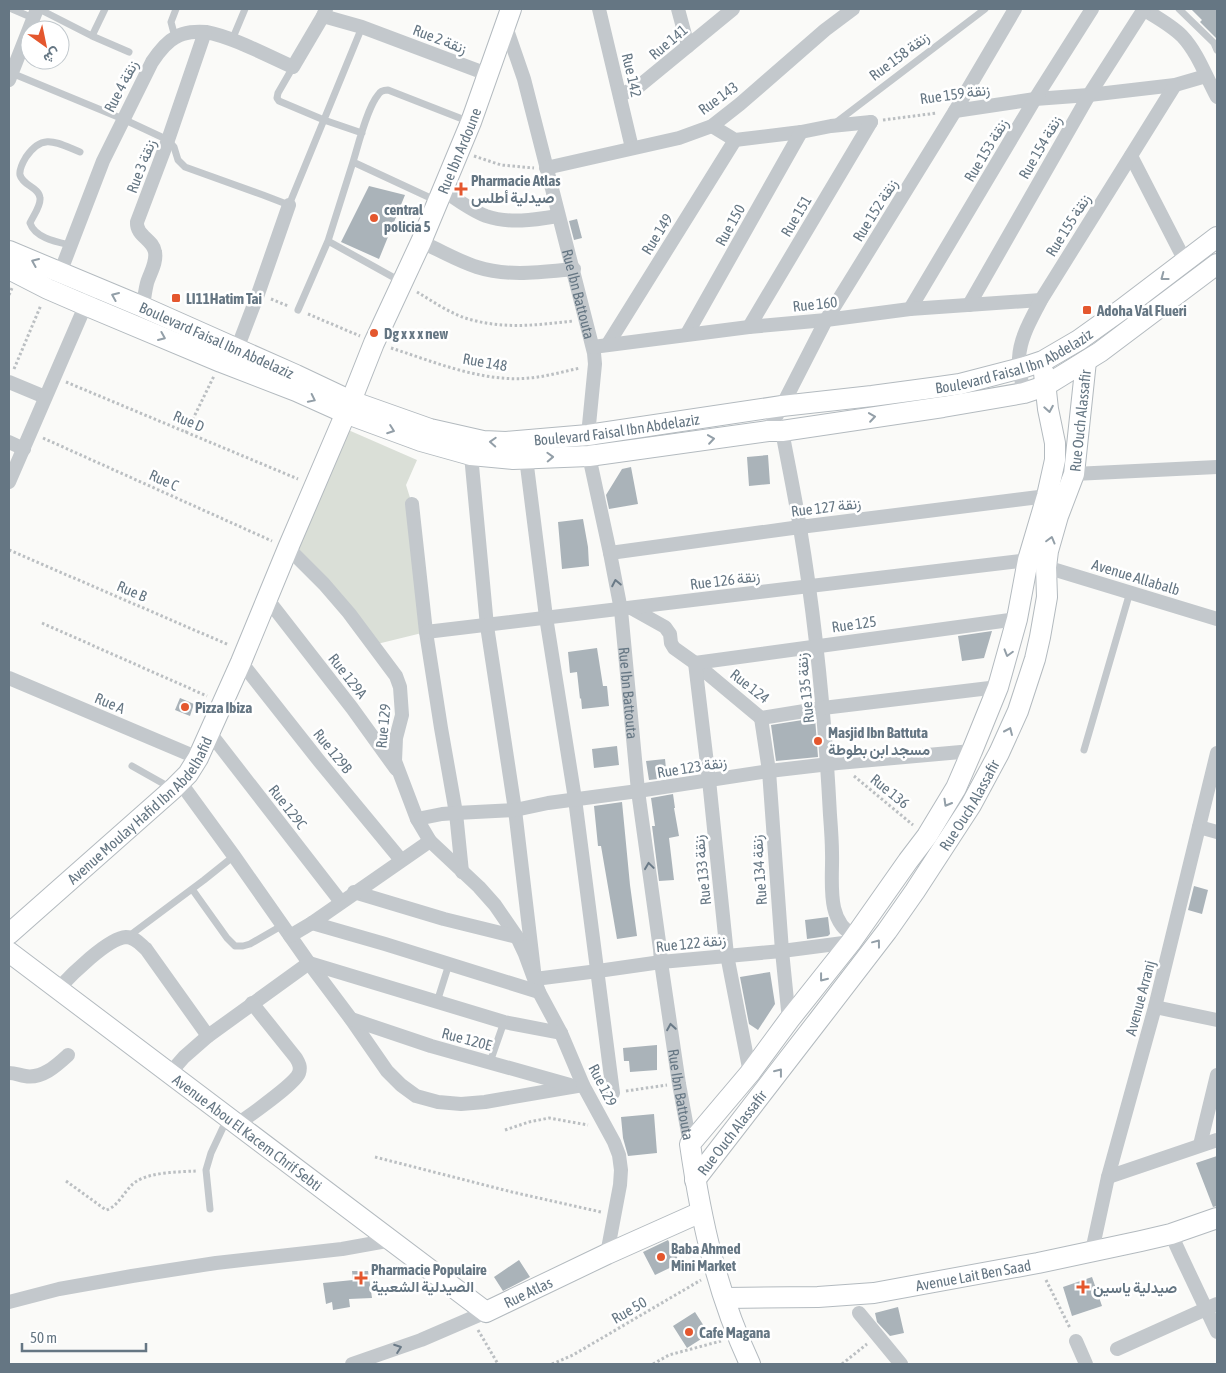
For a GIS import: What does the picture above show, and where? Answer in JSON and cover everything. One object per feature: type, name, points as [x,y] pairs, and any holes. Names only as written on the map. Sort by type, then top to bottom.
[{"type":"street","name":"Rue 142","points":[[599,9],[632,148]]},
{"type":"street","points":[[678,9],[688,46]]},
{"type":"street","name":"Rue 141","points":[[620,95],[638,87],[733,9]]},
{"type":"street","name":"Rue 143","points":[[546,168],[679,138],[712,126],[825,30],[853,9]]},
{"type":"street","name":"Rue 152 زنقة","points":[[775,431],[782,406],[826,320],[1015,9]]},
{"type":"street","name":"Rue 153 زنقة","points":[[910,309],[1035,99],[1092,9]]},
{"type":"street","points":[[1144,9],[1184,37],[1216,91]]},
{"type":"street","name":"Rue 154 زنقة","points":[[969,305],[1089,95],[1144,9]]},
{"type":"street","points":[[10,75],[36,12]]},
{"type":"street","points":[[175,37],[187,33],[205,32],[232,40],[293,66],[324,13]]},
{"type":"street","name":"Rue 2 زنقة","points":[[324,13],[487,74]]},
{"type":"street","name":"Rue Ibn Ardoune","points":[[348,407],[374,343],[421,242],[471,122],[508,16]]},
{"type":"street","name":"Rue Ibn Battouta","points":[[508,16],[593,347],[595,364],[588,435],[589,456],[610,552],[626,609],[638,791],[660,950],[660,962],[701,1212],[715,1271],[737,1337],[750,1364]]},
{"type":"street","name":"Rue 3 زنقة","points":[[143,307],[147,284],[154,264],[155,252],[152,244],[138,230],[137,222],[168,140],[205,32]]},
{"type":"street","name":"Rue 4 زنقة","points":[[54,281],[102,161],[152,62],[175,37]]},
{"type":"street","name":"Rue 159 زنقة","points":[[954,111],[1035,99],[1175,85],[1206,76]]},
{"type":"street","name":"Rue 155 زنقة","points":[[1024,393],[1019,369],[1019,356],[1026,331],[1041,300],[1175,85]]},
{"type":"street","points":[[712,126],[735,140],[871,122]]},
{"type":"street","name":"Rue 151","points":[[749,327],[871,122]]},
{"type":"street","name":"Rue 150","points":[[687,334],[802,132]]},
{"type":"street","name":"Rue 149","points":[[608,344],[735,140]]},
{"type":"street","points":[[1131,156],[1185,262]]},
{"type":"street","points":[[440,195],[487,216],[518,221],[558,216]]},
{"type":"street","points":[[237,349],[289,205]]},
{"type":"street","name":"Boulevard Faisal Ibn Abdelaziz","points":[[9,251],[54,281],[85,305],[220,362],[296,391],[348,407],[483,441],[506,442],[588,435],[782,406],[953,385],[1019,369],[1043,361],[1080,340],[1217,237]]},
{"type":"street","points":[[421,242],[476,267],[489,270],[522,273],[574,270]]},
{"type":"street","name":"Boulevard Faisal Ibn Abdelaziz","points":[[9,268],[54,281],[93,286],[296,375],[348,407],[421,441],[471,455],[498,458],[526,458],[589,456],[934,408],[1024,393],[1045,386],[1100,352],[1217,264]]},
{"type":"street","points":[[9,482],[93,286]]},
{"type":"street","name":"Rue 160","points":[[593,347],[687,334],[826,320],[910,309],[1041,300]]},
{"type":"street","name":"Rue Ouch Alassafir","points":[[690,1144],[750,1072],[853,939],[927,836],[956,788],[998,687],[1017,619],[1037,564],[1046,496],[1055,460],[1055,444],[1048,409],[1043,361]]},
{"type":"street","name":"Rue Ouch Alassafir","points":[[1037,564],[1048,551],[1058,516],[1074,474],[1086,361]]},
{"type":"street","points":[[11,377],[45,397]]},
{"type":"street","name":"Avenue Moulay Hafid Ibn Abdelhafid","points":[[9,934],[177,786],[188,774],[198,758],[224,703],[348,407]]},
{"type":"street","name":"Rue 135 زنقة","points":[[775,431],[800,527],[817,646],[823,708],[833,764],[832,897],[838,919],[853,939]]},
{"type":"street","points":[[9,442],[24,449]]},
{"type":"street","points":[[312,923],[449,964],[537,985],[515,810],[487,626],[471,455]]},
{"type":"street","points":[[526,458],[546,617],[575,799],[613,1093]]},
{"type":"street","points":[[1074,474],[1217,466]]},
{"type":"street","name":"Rue 127 زنقة","points":[[610,552],[1046,496]]},
{"type":"street","points":[[412,504],[426,632],[456,813],[462,872]]},
{"type":"street","name":"Rue 129","points":[[288,548],[349,612],[396,676],[402,699],[402,715],[396,738],[395,761],[417,819],[430,841],[495,905],[517,937],[537,985],[561,1033],[579,1086],[614,1142],[619,1155],[620,1185],[607,1254]]},
{"type":"street","name":"Rue Ouch Alassafir","points":[[695,1180],[916,891],[984,782],[1018,710],[1035,659],[1047,597],[1037,564]]},
{"type":"street","name":"Rue 126 زنقة","points":[[426,632],[808,586],[1037,564]]},
{"type":"street","name":"Avenue Allabalb","points":[[1037,564],[1217,619]]},
{"type":"street","name":"Rue 129A","points":[[268,600],[352,708],[399,774]]},
{"type":"street","name":"Rue 124","points":[[626,609],[665,627],[670,634],[673,647],[761,718],[823,708],[998,687]]},
{"type":"street","name":"Rue 125","points":[[695,663],[1017,619]]},
{"type":"street","name":"Rue 129B","points":[[244,657],[320,762],[401,860]]},
{"type":"street","name":"Rue 133 زنقة","points":[[695,663],[710,780],[727,955],[750,1072]]},
{"type":"street","name":"Rue A","points":[[9,678],[198,758]]},
{"type":"street","name":"Rue 134 زنقة","points":[[761,718],[769,771],[782,951],[790,1020]]},
{"type":"street","name":"Rue 129C","points":[[210,733],[341,902]]},
{"type":"street","name":"Rue 123 زنقة","points":[[417,819],[456,813],[515,810],[548,803],[769,771],[972,751]]},
{"type":"street","name":"Avenue Arranj","points":[[1092,1251],[1108,1177],[1155,1006],[1217,752]]},
{"type":"street","points":[[177,786],[234,856],[387,1071],[401,1085],[416,1096],[438,1102],[461,1104],[485,1102],[579,1086]]},
{"type":"street","points":[[1199,827],[1217,832]]},
{"type":"street","points":[[286,930],[312,923],[430,841]]},
{"type":"street","points":[[354,892],[444,919],[517,937]]},
{"type":"street","points":[[58,989],[90,958],[128,937],[136,940],[146,949],[208,1036]]},
{"type":"street","name":"Rue 122 زنقة","points":[[537,985],[598,971],[660,962],[782,951],[853,939]]},
{"type":"street","name":"Avenue Abou El Kacem Chrif Sebti","points":[[9,952],[392,1240],[479,1315]]},
{"type":"street","points":[[309,963],[504,1022],[561,1033]]},
{"type":"street","points":[[170,1073],[184,1057],[208,1036],[309,963]]},
{"type":"street","points":[[233,1120],[286,1088],[295,1080],[300,1071],[300,1064],[296,1058],[252,1003]]},
{"type":"street","points":[[1155,1006],[1217,1020]]},
{"type":"street","name":"Rue 120E","points":[[351,1019],[431,1046],[579,1086]]},
{"type":"street","points":[[9,1073],[27,1077],[40,1074],[54,1068],[68,1055]]},
{"type":"street","points":[[1200,1145],[1217,1075]]},
{"type":"street","points":[[1108,1177],[1217,1140]]},
{"type":"street","name":"Rue Atlas","points":[[352,1364],[422,1340],[701,1212]]},
{"type":"street","name":"Avenue Lait Ben Saad","points":[[725,1298],[874,1293],[1038,1263],[1172,1234],[1217,1218]]},
{"type":"street","points":[[1172,1234],[1211,1306],[1217,1332]]},
{"type":"street","points":[[9,1302],[59,1289],[132,1276],[216,1263],[342,1249],[392,1240]]},
{"type":"street","points":[[1117,1349],[1211,1306]]},
{"type":"street","points":[[859,1313],[901,1364]]},
{"type":"street","points":[[1076,1341],[1086,1364]]},
{"type":"lane","points":[[12,9],[36,12],[129,52]]},
{"type":"lane","points":[[92,36],[105,9]]},
{"type":"lane","points":[[175,37],[171,22],[176,9]]},
{"type":"lane","points":[[232,40],[245,9]]},
{"type":"lane","name":"Rue 158 زنقة","points":[[830,126],[985,9]]},
{"type":"lane","points":[[1179,9],[1214,43],[1217,50]]},
{"type":"lane","points":[[10,75],[123,119],[168,140],[174,147],[178,160],[186,167],[289,205],[362,27]]},
{"type":"lane","points":[[293,66],[278,93],[277,98],[282,103],[362,133]]},
{"type":"lane","points":[[298,310],[328,241],[362,133],[376,96],[385,90],[397,93],[471,122]]},
{"type":"lane","points":[[70,245],[52,240],[34,231],[30,224],[40,197],[36,190],[20,177],[20,173],[22,163],[30,151],[41,142],[54,141],[80,152]]},
{"type":"lane","points":[[353,162],[440,195]]},
{"type":"lane","points":[[328,241],[402,282]]},
{"type":"lane","points":[[1084,750],[1130,592]]},
{"type":"lane","points":[[132,766],[177,786]]},
{"type":"lane","points":[[128,937],[234,856]]},
{"type":"lane","points":[[192,889],[227,938],[235,946],[250,944],[286,930]]},
{"type":"lane","points":[[437,1002],[449,964]]},
{"type":"lane","points":[[490,1062],[504,1022]]},
{"type":"lane","points":[[210,1210],[206,1170],[211,1153],[233,1120]]},
{"type":"path","name":"Rue 159 زنقة","points":[[871,122],[954,111]]},
{"type":"path","points":[[459,150],[501,165],[546,168]]},
{"type":"path","points":[[11,377],[54,281]]},
{"type":"path","points":[[402,282],[450,311],[470,320],[509,326],[586,320]]},
{"type":"path","name":"Rue 148","points":[[258,294],[374,343],[490,377],[538,377],[595,364]]},
{"type":"path","points":[[186,432],[220,362]]},
{"type":"path","name":"Rue D","points":[[54,377],[315,486]]},
{"type":"path","name":"Rue C","points":[[31,432],[288,548]]},
{"type":"path","name":"Rue B","points":[[9,550],[244,657]]},
{"type":"path","points":[[42,623],[224,703]]},
{"type":"path","name":"Rue 136","points":[[833,764],[927,836]]},
{"type":"path","points":[[613,1093],[679,1084]]},
{"type":"path","points":[[505,1130],[549,1118],[608,1130]]},
{"type":"path","points":[[375,1156],[512,1192],[615,1215]]},
{"type":"path","points":[[66,1181],[106,1210],[109,1210],[129,1187],[147,1176],[206,1170]]},
{"type":"path","points":[[1038,1263],[1076,1341]]},
{"type":"path","name":"Rue 50","points":[[552,1364],[582,1350],[715,1271]]},
{"type":"path","points":[[479,1315],[498,1364]]},
{"type":"path","points":[[842,1364],[878,1336]]},
{"type":"path","points":[[654,1364],[669,1355],[737,1337]]},
{"type":"shaded area","points":[[346,429],[417,460],[406,485],[412,504],[426,632],[373,645],[288,548]]},
{"type":"building","points":[[1191,9],[1217,9],[1217,39],[1200,22],[1202,20]]},
{"type":"building","name":"central policia 5","points":[[369,186],[405,195],[379,259],[341,242]]},
{"type":"building","points":[[577,219],[582,238],[574,240],[569,221]]},
{"type":"building","points":[[768,455],[770,484],[749,486],[747,457]]},
{"type":"building","points":[[631,467],[638,504],[609,509],[606,495],[622,469]]},
{"type":"building","points":[[583,519],[589,566],[562,569],[558,522]]},
{"type":"building","points":[[992,631],[984,658],[962,661],[958,636]]},
{"type":"building","points":[[597,648],[603,686],[607,686],[609,706],[582,709],[577,672],[570,673],[568,652]]},
{"type":"building","name":"Pizza Ibiza","points":[[180,698],[194,704],[190,716],[175,710]]},
{"type":"building","points":[[815,718],[818,757],[776,761],[771,725]]},
{"type":"building","points":[[617,746],[619,765],[594,768],[592,749]]},
{"type":"building","points":[[665,759],[667,778],[649,780],[646,761]]},
{"type":"building","points":[[673,794],[679,836],[669,838],[674,880],[659,881],[652,826],[655,826],[651,798]]},
{"type":"building","points":[[622,802],[637,936],[617,939],[601,846],[598,846],[594,806]]},
{"type":"building","points":[[1194,886],[1208,890],[1202,914],[1188,910]]},
{"type":"building","points":[[828,917],[830,934],[828,936],[807,939],[805,920]]},
{"type":"building","points":[[770,972],[775,1004],[758,1030],[749,1024],[740,977]]},
{"type":"building","points":[[657,1045],[657,1070],[630,1072],[629,1061],[624,1061],[623,1048]]},
{"type":"building","points":[[654,1114],[657,1153],[628,1156],[623,1138],[621,1117]]},
{"type":"building","points":[[1217,1156],[1217,1206],[1213,1207],[1196,1163]]},
{"type":"building","name":"Baba Ahmed Mini Market","points":[[668,1240],[680,1263],[655,1275],[643,1252]]},
{"type":"building","points":[[519,1260],[530,1277],[503,1291],[494,1277]]},
{"type":"building","points":[[352,1271],[368,1271],[372,1298],[349,1299],[350,1307],[333,1310],[332,1302],[326,1304],[323,1283],[353,1280]]},
{"type":"building","points":[[1092,1277],[1102,1306],[1072,1316],[1063,1287]]},
{"type":"building","points":[[898,1307],[904,1333],[890,1336],[877,1322],[875,1313]]},
{"type":"building","name":"Cafe Magana","points":[[695,1312],[709,1334],[687,1348],[673,1326]]},
{"type":"place","name":"Pharmacie Atlas صيدلية أطلس","points":[[461,189]]},
{"type":"place","name":"central policia 5","points":[[374,218]]},
{"type":"place","name":"LI11Hatim Tai","points":[[176,298]]},
{"type":"place","name":"Adoha Val Flueri","points":[[1087,310]]},
{"type":"place","name":"Dg x x x new","points":[[374,333]]},
{"type":"place","name":"Pizza Ibiza","points":[[185,707]]},
{"type":"place","name":"Masjid Ibn Battuta مسجد ابن بطوطة","points":[[818,741]]},
{"type":"place","name":"Baba Ahmed Mini Market","points":[[661,1257]]},
{"type":"place","name":"Pharmacie Populaire الصيدلية الشعبية","points":[[361,1278]]},
{"type":"place","name":"صيدلية ياسين","points":[[1083,1287]]},
{"type":"place","name":"Cafe Magana","points":[[689,1332]]}]
